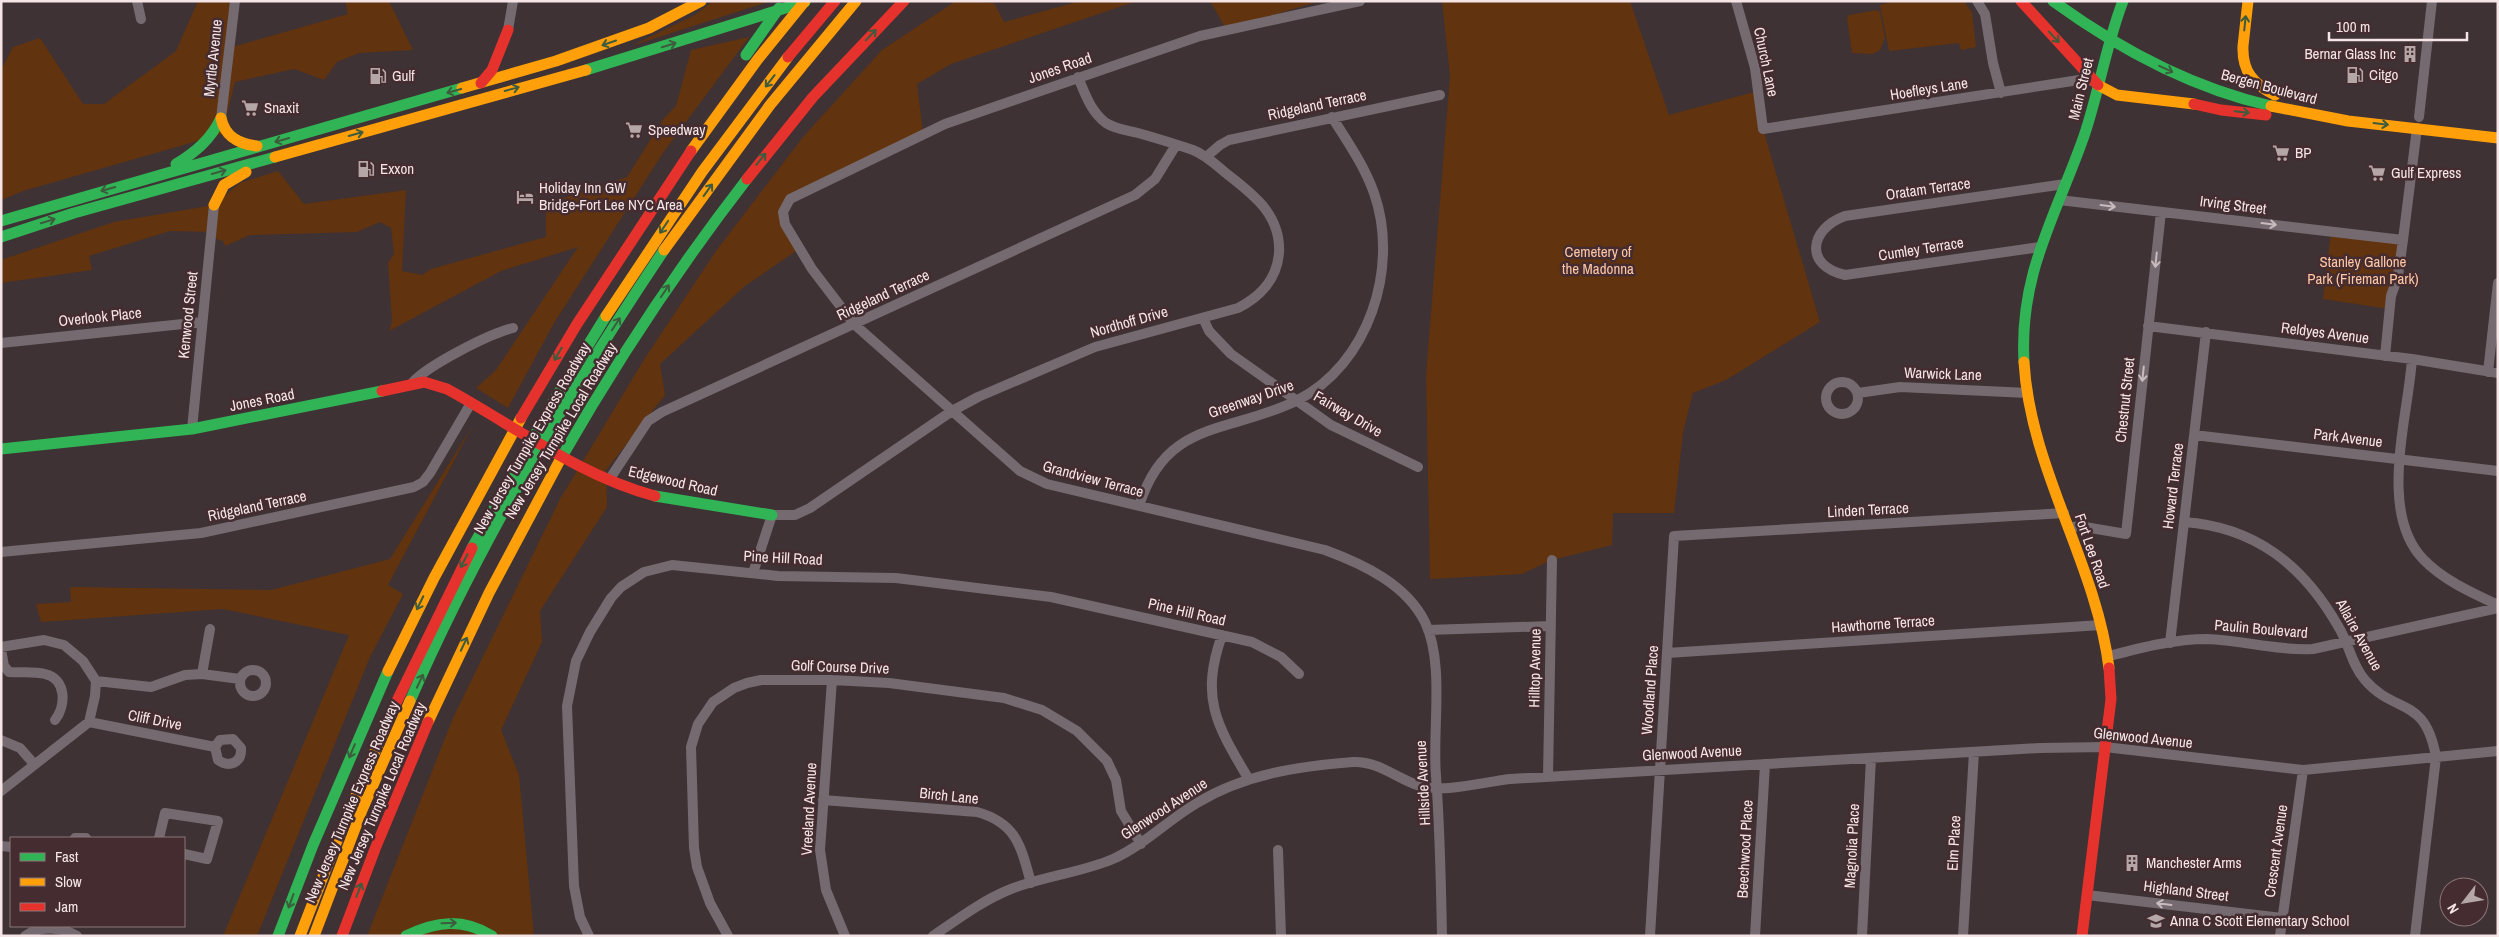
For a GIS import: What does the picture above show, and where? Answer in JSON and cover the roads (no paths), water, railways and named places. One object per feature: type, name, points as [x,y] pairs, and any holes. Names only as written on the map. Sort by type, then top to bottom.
[{"type":"main road","points":[[1,221],[536,67],[636,34],[701,1]]},
{"type":"main road","points":[[708,126],[734,72],[784,1]]},
{"type":"main road","points":[[278,936],[317,833],[356,742],[408,627],[465,515],[571,333],[646,216],[708,126],[760,56],[807,1]]},
{"type":"main road","points":[[1,237],[138,195],[606,64],[807,1]]},
{"type":"main road","name":"New Jersey Turnpike Express Roadway","points":[[300,936],[347,814],[400,690],[462,564],[515,467],[591,338],[677,208],[748,110],[835,1]]},
{"type":"main road","name":"New Jersey Turnpike Express Roadway","points":[[314,936],[362,813],[411,699],[469,579],[542,446],[609,335],[680,229],[778,96],[856,1]]},
{"type":"main road","name":"New Jersey Turnpike Local Roadway","points":[[342,936],[397,795],[462,648],[511,547],[579,424],[659,300],[744,182],[824,86],[904,1]]},
{"type":"main road","points":[[2021,1],[2098,85],[2117,95],[2276,116],[2332,118]]},
{"type":"main road","name":"Bergen Boulevard","points":[[2053,1],[2123,47],[2169,70],[2216,90],[2272,107],[2332,118],[2498,126]]},
{"type":"main road","name":"Bergen Boulevard","points":[[2073,1],[2126,35],[2194,69],[2275,95],[2498,138]]},
{"type":"main road","name":"Main Street","points":[[2065,184],[2084,137],[2112,31],[2123,1]]},
{"type":"main road","points":[[2248,1],[2242,63],[2248,76],[2257,85],[2275,95]]},
{"type":"main road","points":[[508,30],[514,56],[536,67]]},
{"type":"main road","points":[[481,83],[495,69],[502,38],[508,30]]},
{"type":"main road","points":[[221,118],[224,130],[230,137],[241,143],[258,146]]},
{"type":"main road","points":[[137,181],[174,165],[196,152],[212,135],[221,118]]},
{"type":"main road","points":[[214,205],[219,192],[228,182],[300,150]]},
{"type":"main road","name":"Fort Lee Road","points":[[2065,184],[2040,247],[2029,285],[2025,313],[2025,366],[2028,394],[2038,435],[2102,625],[2109,656],[2111,700],[2082,936]]},
{"type":"main road","points":[[138,195],[189,187],[204,190],[214,205]]},
{"type":"main road","name":"Edgewood Road","points":[[412,383],[424,382],[438,385],[592,472],[640,492],[670,499],[772,515]]},
{"type":"main road","name":"Jones Road","points":[[1,449],[192,429],[412,383]]},
{"type":"main road","points":[[406,936],[433,924],[453,922],[474,926],[492,936]]},
{"type":"street","points":[[137,1],[142,19]]},
{"type":"street","name":"Myrtle Avenue","points":[[221,118],[234,1]]},
{"type":"street","points":[[508,30],[513,1]]},
{"type":"street","name":"Jones Road","points":[[785,205],[797,196],[944,124],[1200,36],[1360,1]]},
{"type":"street","name":"Church Lane","points":[[1736,1],[1755,68],[1763,129]]},
{"type":"street","points":[[1976,1],[1985,14],[1993,63],[2001,93]]},
{"type":"street","points":[[2385,356],[2391,296],[2398,276],[2403,240],[2432,1]]},
{"type":"street","name":"Nordhoff Drive","points":[[772,515],[788,516],[810,508],[952,412],[986,394],[1095,347],[1238,308],[1258,296],[1272,277],[1277,265],[1278,232],[1265,206],[1206,157],[1176,145],[1118,129],[1106,123],[1087,100],[1078,78]]},
{"type":"street","name":"Hoefleys Lane","points":[[1763,129],[2083,80],[2098,85]]},
{"type":"street","name":"Ridgeland Terrace","points":[[1206,157],[1229,140],[1440,95]]},
{"type":"street","name":"Greenway Drive","points":[[1139,506],[1156,467],[1175,448],[1209,429],[1296,401],[1321,384],[1335,371],[1359,339],[1374,306],[1383,267],[1382,230],[1375,194],[1360,160],[1332,117]]},
{"type":"street","name":"Ridgeland Terrace","points":[[609,480],[648,421],[1135,195],[1156,179],[1176,145]]},
{"type":"street","name":"Oratam Terrace","points":[[1816,252],[1817,238],[1821,231],[1836,219],[1845,216],[2065,184]]},
{"type":"street","name":"Irving Street","points":[[2059,200],[2403,240]]},
{"type":"street","name":"Kenwood Street","points":[[192,429],[214,205]]},
{"type":"street","name":"Grandview Terrace","points":[[785,205],[783,218],[793,239],[812,270],[854,324],[1020,471],[1033,479],[1047,484],[1325,550],[1350,559],[1386,580],[1401,592],[1422,617],[1428,630]]},
{"type":"street","name":"Chestnut Street","points":[[2069,528],[2079,526],[2126,534],[2161,212]]},
{"type":"street","name":"Cumley Terrace","points":[[1816,252],[1823,265],[1836,273],[1845,275],[2040,247]]},
{"type":"street","points":[[2493,372],[2498,283]]},
{"type":"street","name":"Fairway Drive","points":[[1203,318],[1209,331],[1231,354],[1296,401],[1345,433],[1418,467]]},
{"type":"street","name":"Overlook Place","points":[[1,343],[202,322]]},
{"type":"street","name":"Reldyes Avenue","points":[[2148,326],[2412,359],[2493,372]]},
{"type":"street","name":"Jones Road","points":[[412,383],[429,369],[496,334],[512,328]]},
{"type":"street","name":"Howard Terrace","points":[[2170,643],[2206,332]]},
{"type":"street","points":[[2412,359],[2400,460],[2399,507],[2407,535],[2414,548],[2439,573],[2498,607]]},
{"type":"street","name":"Warwick Lane","points":[[1858,393],[1900,387],[2028,394]]},
{"type":"street","name":"Ridgeland Terrace","points":[[1,552],[201,533],[407,490],[423,482],[430,473],[471,403]]},
{"type":"street","name":"Park Avenue","points":[[2194,435],[2498,470]]},
{"type":"street","name":"Linden Terrace","points":[[1674,536],[2064,513]]},
{"type":"street","points":[[753,573],[772,515]]},
{"type":"street","name":"Allaire Avenue","points":[[2184,522],[2232,531],[2270,548],[2315,590],[2340,628],[2351,658],[2372,688],[2402,704],[2423,720],[2433,740],[2436,757],[2415,936]]},
{"type":"street","name":"Woodland Place","points":[[1650,936],[1674,536]]},
{"type":"street","name":"Hilltop Avenue","points":[[1548,776],[1552,560]]},
{"type":"street","name":"Pine Hill Road","points":[[589,936],[576,904],[566,728],[571,680],[590,632],[611,598],[621,587],[644,572],[672,566],[753,573],[896,578],[1052,597],[1222,635],[1268,649],[1281,657],[1299,674]]},
{"type":"street","name":"Paulin Boulevard","points":[[2109,656],[2170,643],[2208,639],[2296,650],[2346,643],[2498,607]]},
{"type":"street","name":"Hawthorne Terrace","points":[[1667,652],[2102,625]]},
{"type":"street","points":[[1428,630],[1551,626]]},
{"type":"street","points":[[202,674],[210,629]]},
{"type":"street","name":"Hillside Avenue","points":[[1428,630],[1434,655],[1442,936]]},
{"type":"street","points":[[1222,635],[1211,670],[1212,698],[1223,733],[1248,778]]},
{"type":"street","points":[[2,790],[89,722],[96,682],[83,661],[64,645],[44,640],[1,648],[4,666],[9,672],[32,671],[48,674],[57,681],[63,693],[64,704],[62,712],[55,720]]},
{"type":"street","points":[[96,682],[151,687],[185,675],[202,674],[240,680]]},
{"type":"street","name":"Golf Course Drive","points":[[728,936],[703,886],[694,848],[691,747],[698,724],[713,702],[729,691],[747,683],[761,680],[889,682],[1004,698],[1029,705],[1059,719],[1077,731],[1107,761],[1116,780],[1121,811],[1141,844]]},
{"type":"street","name":"Vreeland Avenue","points":[[832,680],[820,842],[822,870],[831,906],[845,936]]},
{"type":"street","name":"Cliff Drive","points":[[89,722],[216,747]]},
{"type":"street","points":[[1,740],[20,748],[34,764]]},
{"type":"street","name":"Glenwood Avenue","points":[[933,936],[994,897],[1031,883],[1095,866],[1141,844],[1196,804],[1248,778],[1290,770],[1354,762],[1371,763],[1417,785],[1438,789],[1548,776],[1974,752],[2105,747],[2303,770],[2498,751]]},
{"type":"street","name":"Elm Place","points":[[1963,936],[1974,752]]},
{"type":"street","name":"Magnolia Place","points":[[1862,936],[1871,758]]},
{"type":"street","name":"Beechwood Place","points":[[1755,936],[1765,764]]},
{"type":"street","name":"Crescent Avenue","points":[[2280,936],[2303,770]]},
{"type":"street","name":"Birch Lane","points":[[823,800],[977,812],[988,815],[997,819],[1013,833],[1024,854],[1031,883]]},
{"type":"street","points":[[159,837],[164,813],[218,821],[207,860],[185,854]]},
{"type":"street","points":[[1278,850],[1280,936]]},
{"type":"street","name":"Highland Street","points":[[2087,895],[2282,918]]},
{"type":"street","points":[[25,936],[39,929],[66,930],[77,936]]},
{"type":"place","name":"Bernar Glass Inc","points":[[2410,54]]},
{"type":"place","name":"Citgo","points":[[2355,75]]},
{"type":"place","name":"Gulf","points":[[378,76]]},
{"type":"place","name":"Snaxit","points":[[250,108]]},
{"type":"place","name":"Speedway","points":[[634,130]]},
{"type":"place","name":"BP","points":[[2281,153]]},
{"type":"place","name":"Exxon","points":[[366,169]]},
{"type":"place","name":"Gulf Express","points":[[2377,173]]},
{"type":"place","name":"Holiday Inn GW Bridge-Fort Lee NYC Area","points":[[525,197]]},
{"type":"place","name":"Manchester Arms","points":[[2132,863]]},
{"type":"place","name":"Anna C Scott Elementary School","points":[[2156,921]]},
{"type":"park label","name":"Cemetery of the Madonna","points":[[1598,260]]},
{"type":"park label","name":"Stanley Gallone Park (Fireman Park)","points":[[2363,270]]}]
